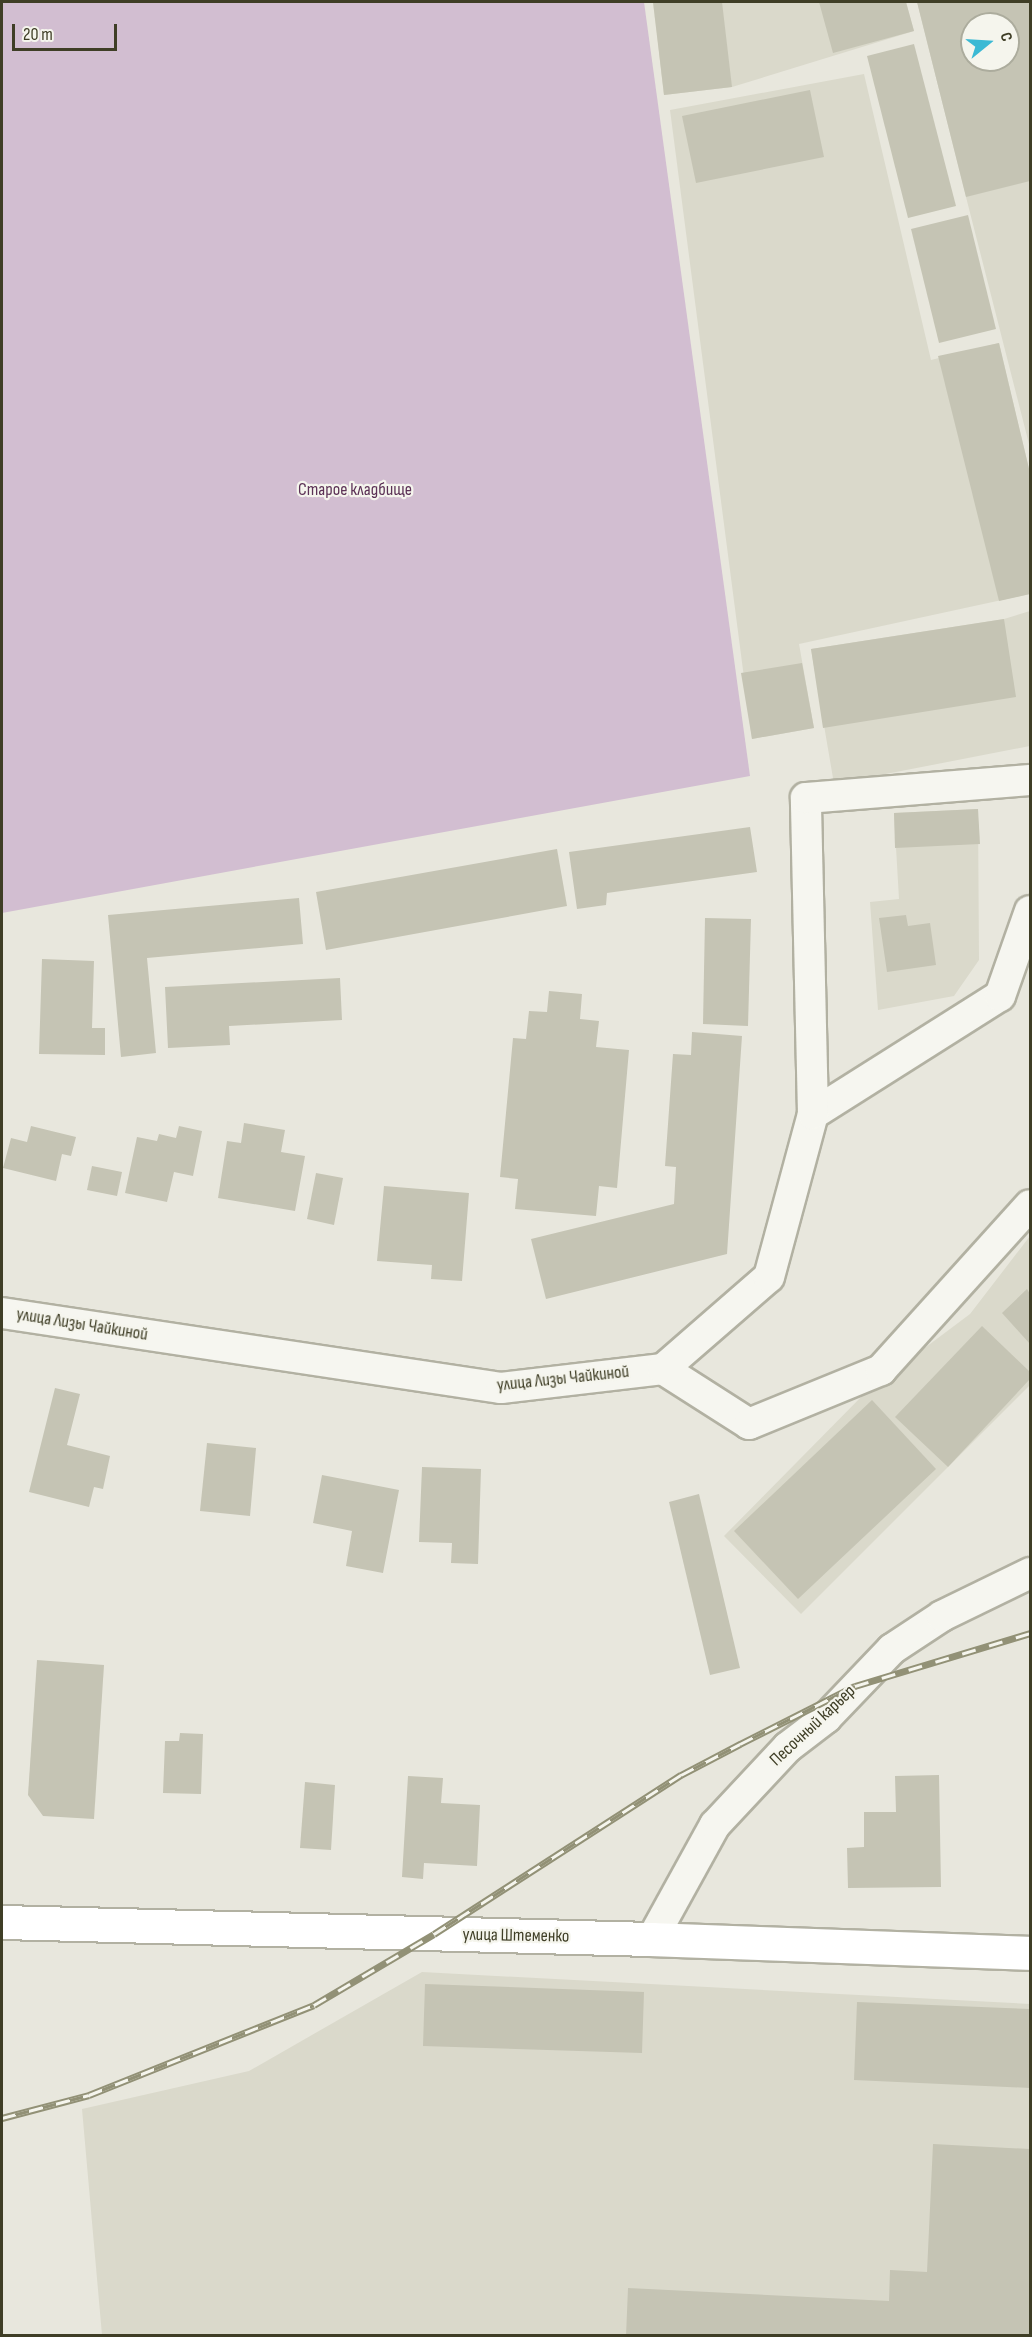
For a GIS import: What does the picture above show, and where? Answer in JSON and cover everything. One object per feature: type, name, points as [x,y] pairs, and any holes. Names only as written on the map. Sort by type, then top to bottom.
[{"type":"main road","name":"улица Штеменко","points":[[2,1922],[652,1939],[1030,1953]]},
{"type":"street","points":[[1030,780],[806,798],[813,1114],[769,1277],[663,1369],[749,1424],[881,1370],[1030,1205]]},
{"type":"street","points":[[813,1114],[999,996],[1030,911]]},
{"type":"street","name":"улица Лизы Чайкиной","points":[[2,1313],[501,1388],[663,1369]]},
{"type":"street","name":"Песочный карьер","points":[[652,1939],[715,1825],[788,1747],[826,1718],[892,1649],[942,1616],[1030,1574]]},
{"type":"shaded area","points":[[653,2],[906,2],[914,31],[732,87],[664,95]]},
{"type":"shaded area","points":[[917,2],[1030,2],[1030,448]]},
{"type":"shaded area","points":[[864,74],[931,360],[999,343],[1030,473],[1030,594],[799,644],[814,728],[752,739],[670,110]]},
{"type":"shaded area","points":[[1030,611],[1030,746],[834,784],[811,649],[1004,619]]},
{"type":"shaded area","points":[[978,809],[979,960],[954,996],[878,1010],[870,902],[899,899],[894,813]]},
{"type":"shaded area","points":[[1030,1236],[1030,1385],[801,1614],[724,1536],[866,1392],[970,1314]]},
{"type":"shaded area","points":[[422,1972],[1030,2004],[1030,2335],[102,2335],[82,2109],[249,2071]]},
{"type":"green space","name":"Старое кладбище","points":[[2,2],[644,2],[750,776],[2,913]]},
{"type":"building","points":[[653,2],[722,2],[732,87],[664,95]]},
{"type":"building","points":[[819,2],[906,2],[914,31],[833,53]]},
{"type":"building","points":[[917,2],[1030,2],[1030,181],[966,197]]},
{"type":"building","points":[[914,44],[956,206],[908,218],[867,56]]},
{"type":"building","points":[[810,90],[824,157],[696,183],[682,116]]},
{"type":"building","points":[[968,215],[996,329],[939,343],[911,229]]},
{"type":"building","points":[[999,343],[1030,473],[1030,594],[999,601],[938,356]]},
{"type":"building","points":[[1004,619],[1016,697],[823,728],[811,649]]},
{"type":"building","points":[[802,663],[814,728],[752,739],[741,673]]},
{"type":"building","points":[[978,809],[980,844],[895,848],[894,813]]},
{"type":"building","points":[[750,827],[757,872],[607,893],[606,905],[577,909],[569,852]]},
{"type":"building","points":[[557,849],[567,906],[326,950],[316,892]]},
{"type":"building","points":[[299,898],[303,944],[147,958],[156,1053],[121,1057],[108,915]]},
{"type":"building","points":[[906,915],[908,926],[930,923],[936,965],[887,972],[879,918]]},
{"type":"building","points":[[705,918],[751,919],[748,1026],[703,1024]]},
{"type":"building","points":[[42,959],[94,961],[92,1028],[105,1028],[105,1055],[39,1054]]},
{"type":"building","points":[[340,978],[342,1020],[229,1026],[230,1045],[168,1048],[165,987]]},
{"type":"building","points":[[549,991],[582,994],[580,1019],[599,1021],[596,1047],[629,1050],[617,1188],[599,1186],[596,1216],[515,1209],[518,1179],[500,1177],[513,1038],[526,1039],[529,1011],[547,1012]]},
{"type":"building","points":[[692,1032],[742,1036],[727,1254],[546,1299],[531,1239],[674,1204],[676,1167],[665,1166],[673,1054],[691,1055]]},
{"type":"building","points":[[244,1123],[285,1130],[281,1152],[305,1156],[295,1211],[218,1198],[227,1141],[241,1143]]},
{"type":"building","points":[[31,1126],[76,1137],[71,1156],[62,1154],[56,1181],[3,1168],[11,1138],[27,1142]]},
{"type":"building","points":[[179,1126],[202,1131],[193,1176],[174,1172],[167,1202],[125,1193],[137,1137],[157,1141],[159,1134],[176,1138]]},
{"type":"building","points":[[92,1166],[122,1172],[117,1196],[87,1190]]},
{"type":"building","points":[[316,1173],[343,1178],[334,1225],[307,1219]]},
{"type":"building","points":[[384,1186],[469,1193],[462,1281],[431,1279],[432,1265],[377,1261]]},
{"type":"building","points":[[1027,1289],[1030,1294],[1030,1344],[1002,1313]]},
{"type":"building","points":[[982,1326],[1030,1372],[1030,1379],[948,1467],[895,1417]]},
{"type":"building","points":[[55,1388],[80,1394],[67,1445],[110,1456],[103,1489],[94,1487],[89,1507],[29,1492]]},
{"type":"building","points":[[872,1400],[936,1469],[798,1599],[734,1531]]},
{"type":"building","points":[[207,1443],[256,1448],[250,1516],[200,1511]]},
{"type":"building","points":[[422,1467],[481,1469],[478,1564],[451,1563],[452,1543],[419,1542]]},
{"type":"building","points":[[322,1475],[399,1490],[383,1573],[346,1566],[352,1531],[313,1523]]},
{"type":"building","points":[[699,1494],[740,1668],[710,1675],[669,1502]]},
{"type":"building","points":[[37,1660],[104,1665],[94,1819],[43,1816],[28,1795]]},
{"type":"building","points":[[180,1733],[203,1734],[201,1794],[163,1793],[165,1741],[179,1741]]},
{"type":"building","points":[[939,1775],[941,1887],[848,1888],[847,1848],[864,1847],[864,1812],[896,1812],[895,1776]]},
{"type":"building","points":[[408,1776],[443,1778],[441,1803],[480,1805],[477,1866],[424,1863],[423,1879],[402,1877]]},
{"type":"building","points":[[305,1782],[335,1785],[331,1850],[300,1848]]},
{"type":"building","points":[[425,1984],[644,1992],[642,2053],[423,2046]]},
{"type":"building","points":[[857,2002],[1030,2009],[1030,2088],[854,2080]]},
{"type":"building","points":[[933,2144],[1030,2149],[1030,2336],[626,2336],[628,2288],[889,2301],[890,2270],[927,2272]]},
{"type":"railway","points":[[2,2118],[89,2095],[314,2005],[434,1934],[681,1775],[740,1744],[855,1686],[1030,1633]]}]
